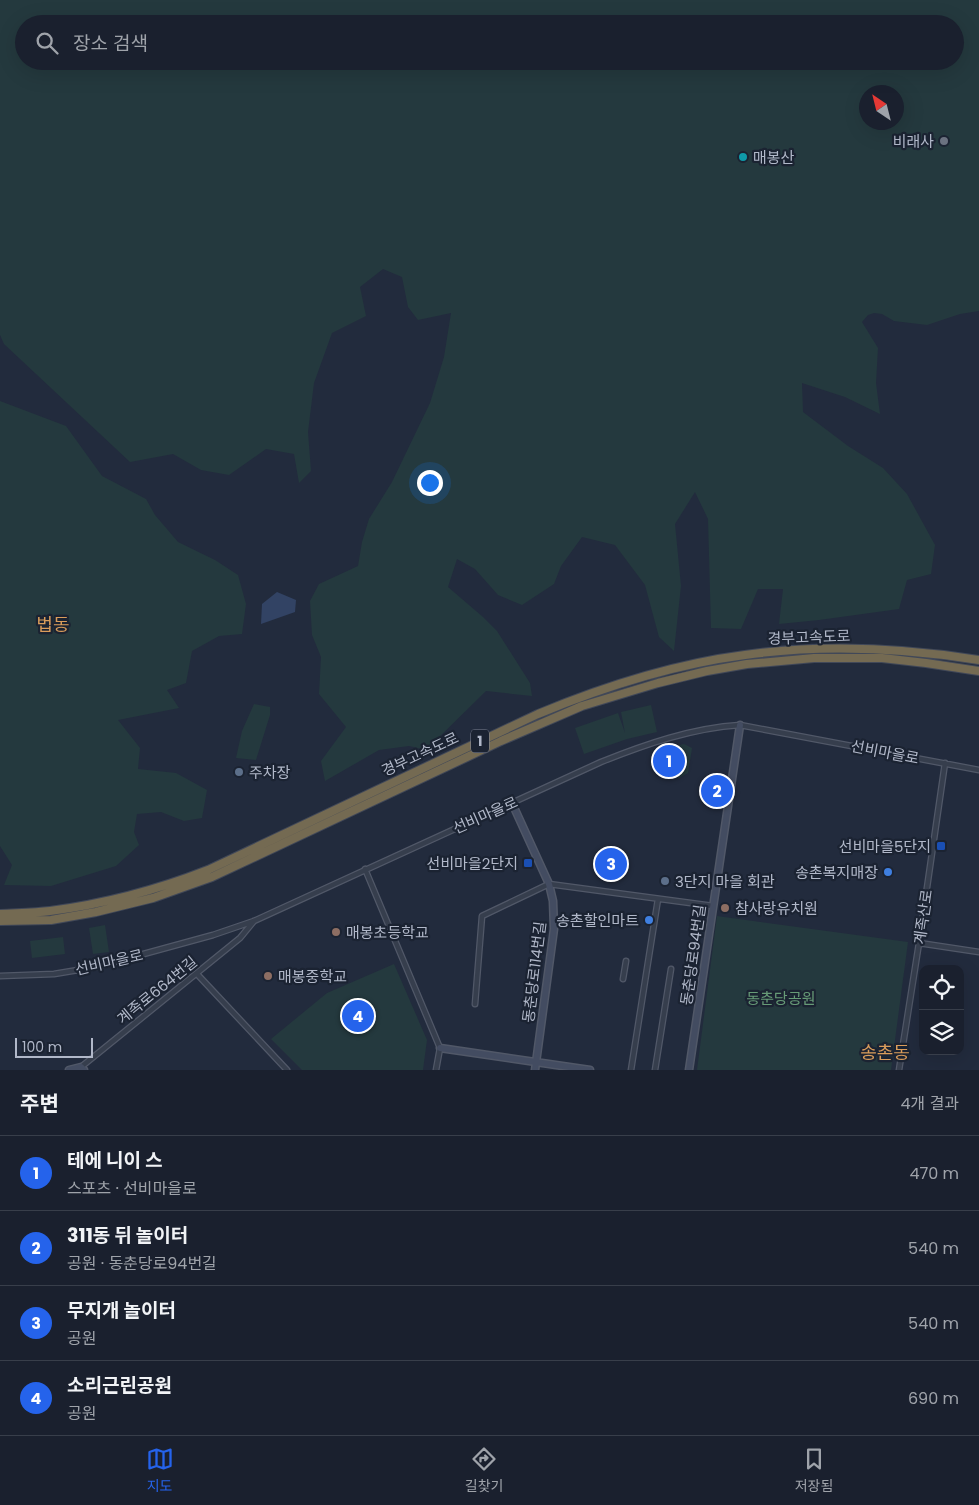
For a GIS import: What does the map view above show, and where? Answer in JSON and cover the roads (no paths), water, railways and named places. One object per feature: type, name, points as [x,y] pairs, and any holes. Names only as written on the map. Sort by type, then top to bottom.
[{"type":"highway","name":"경부고속도로","points":[[0,914],[48,911],[93,904],[150,891],[190,877],[538,714],[578,698],[653,674],[743,655],[782,651],[879,649],[917,651],[979,660]]},
{"type":"highway","name":"경부고속도로","points":[[0,920],[60,918],[136,903],[173,892],[212,877],[501,741],[582,706],[658,683],[707,671],[747,664],[814,658],[882,658],[979,671]]},
{"type":"main road","name":"동춘당로94번길","points":[[689,1070],[740,724]]},
{"type":"main road","name":"동춘당로114번길","points":[[512,803],[550,884],[553,901],[554,929],[535,1070]]},
{"type":"main road","points":[[440,1048],[590,1070]]},
{"type":"main road","name":"계족로664번길","points":[[70,1070],[83,1069]]},
{"type":"street","name":"선비마을로","points":[[0,976],[54,974],[96,967],[254,921],[574,774],[632,750],[718,726],[740,724],[979,770]]},
{"type":"street","name":"계족산로","points":[[899,1070],[920,943],[945,764]]},
{"type":"street","points":[[365,869],[440,1048],[436,1070]]},
{"type":"street","points":[[475,1004],[482,916],[550,884],[713,906]]},
{"type":"street","points":[[630,1070],[658,899]]},
{"type":"street","name":"계족로664번길","points":[[83,1069],[240,938],[254,921]]},
{"type":"street","points":[[920,943],[979,952]]},
{"type":"street","points":[[623,979],[626,961]]},
{"type":"street","points":[[655,1070],[671,968]]},
{"type":"street","points":[[196,974],[287,1070]]},
{"type":"water","points":[[277,592],[296,600],[295,612],[261,624],[262,604]]},
{"type":"place","name":"비래사","points":[[944,141]]},
{"type":"place","name":"매봉산","points":[[743,157]]},
{"type":"place","name":"테에 니이 스","points":[[669,761]]},
{"type":"place","name":"주차장","points":[[239,772]]},
{"type":"place","name":"311동 뒤 놀이터","points":[[717,791]]},
{"type":"place","name":"선비마을5단지","points":[[941,846]]},
{"type":"place","name":"선비마을2단지","points":[[528,863]]},
{"type":"place","name":"무지개 놀이터","points":[[611,864]]},
{"type":"place","name":"송촌복지매장","points":[[888,872]]},
{"type":"place","name":"3단지 마을 회관","points":[[665,881]]},
{"type":"place","name":"참사랑유치원","points":[[725,908]]},
{"type":"place","name":"송촌할인마트","points":[[649,920]]},
{"type":"place","name":"매봉초등학교","points":[[336,932]]},
{"type":"place","name":"매봉중학교","points":[[268,976]]},
{"type":"place","name":"소리근린공원","points":[[358,1016]]},
{"type":"district","name":"법동","points":[[53,624]]},
{"type":"district","name":"송촌동","points":[[885,1052]]},
{"type":"park label","name":"동춘당공원","points":[[781,998]]}]
